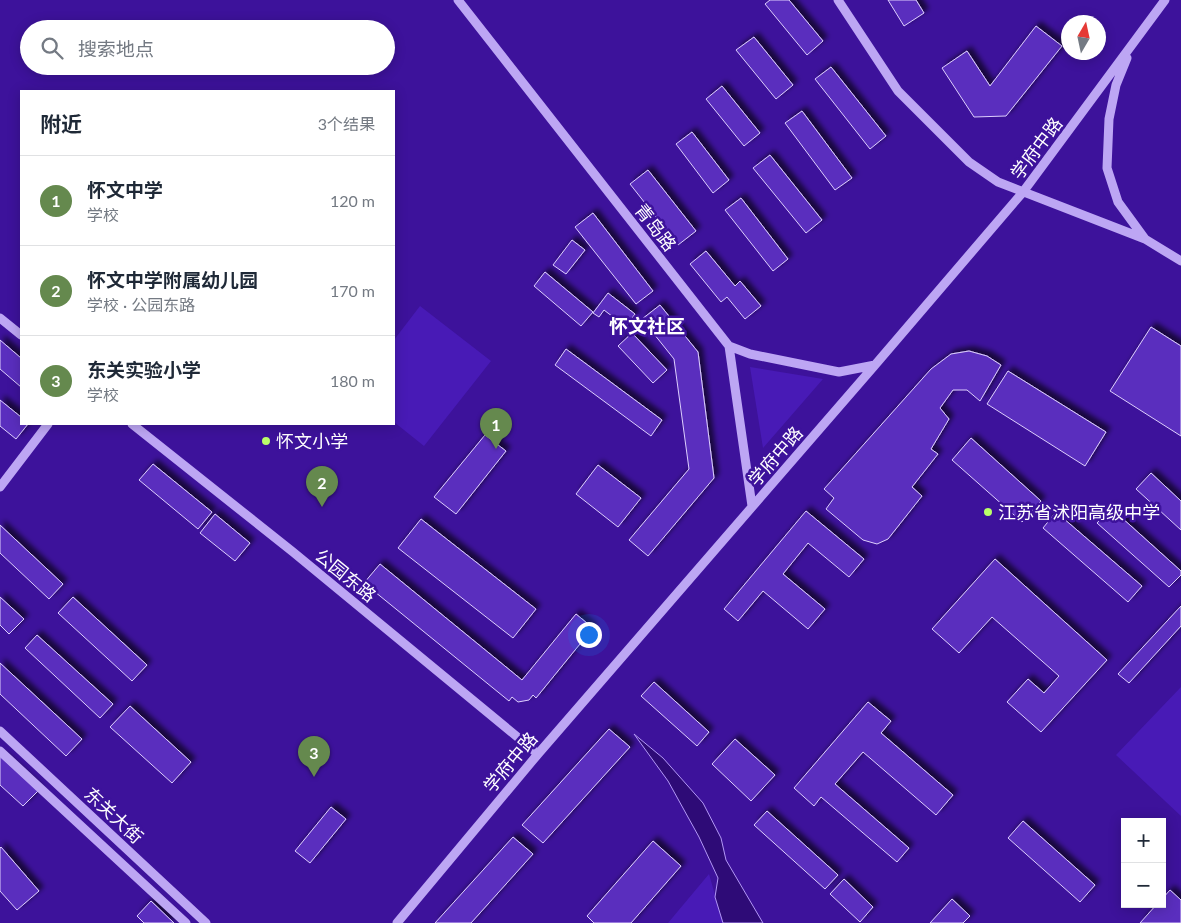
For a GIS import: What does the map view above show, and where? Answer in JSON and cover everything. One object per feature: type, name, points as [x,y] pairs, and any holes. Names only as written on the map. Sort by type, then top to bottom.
[{"type":"street","name":"青岛路","points":[[458,0],[730,346]]},
{"type":"street","points":[[838,0],[898,91],[969,162],[998,182],[1145,239],[1181,261]]},
{"type":"street","name":"学府中路","points":[[397,923],[538,754],[875,366],[1023,192],[1165,0]]},
{"type":"street","points":[[1132,44],[1116,85],[1109,119],[1107,168],[1118,202],[1145,239]]},
{"type":"street","points":[[0,318],[20,334]]},
{"type":"street","points":[[752,506],[730,346],[750,354],[839,372],[875,366]]},
{"type":"street","points":[[0,486],[47,425]]},
{"type":"street","name":"公园东路","points":[[133,425],[538,754]]},
{"type":"street","name":"东关大街","points":[[0,731],[206,923]]},
{"type":"street","name":"东关大街","points":[[0,751],[186,923]]},
{"type":"shaded area","points":[[420,306],[491,361],[424,446],[395,423],[395,339]]},
{"type":"shaded area","points":[[750,367],[823,379],[763,448]]},
{"type":"shaded area","points":[[1181,687],[1181,816],[1116,755]]},
{"type":"shaded area","points":[[634,734],[663,758],[703,803],[721,838],[726,860],[763,923],[723,923],[715,897],[718,878],[699,837],[668,781]]},
{"type":"shaded area","points":[[709,874],[723,923],[668,923]]},
{"type":"building","points":[[770,0],[789,0],[823,41],[807,55],[765,4]]},
{"type":"building","points":[[888,0],[916,0],[924,13],[904,26]]},
{"type":"building","points":[[1036,26],[1061,45],[1006,116],[974,117],[942,68],[967,51],[990,86]]},
{"type":"building","points":[[754,37],[793,85],[776,99],[736,50]]},
{"type":"building","points":[[831,67],[886,136],[870,149],[815,79]]},
{"type":"building","points":[[722,86],[760,133],[744,146],[706,99]]},
{"type":"building","points":[[802,111],[852,178],[835,190],[785,123]]},
{"type":"building","points":[[692,132],[729,180],[713,193],[676,144]]},
{"type":"building","points":[[770,155],[822,220],[806,233],[753,168]]},
{"type":"building","points":[[648,170],[696,231],[678,245],[630,184]]},
{"type":"building","points":[[741,198],[788,259],[773,271],[725,210]]},
{"type":"building","points":[[593,213],[653,291],[636,304],[575,227]]},
{"type":"building","points":[[572,240],[585,250],[566,274],[553,265]]},
{"type":"building","points":[[706,251],[735,286],[740,281],[761,306],[745,319],[727,297],[721,302],[690,264]]},
{"type":"building","points":[[545,272],[593,312],[581,326],[534,286]]},
{"type":"building","points":[[608,293],[635,314],[621,333],[616,330],[621,323],[604,310],[599,317],[593,313]]},
{"type":"building","points":[[660,305],[698,352],[714,478],[648,556],[629,540],[689,469],[674,359],[642,319]]},
{"type":"building","points":[[1151,327],[1181,346],[1181,436],[1110,391]]},
{"type":"building","points":[[632,333],[667,370],[653,383],[618,346]]},
{"type":"building","points":[[0,340],[20,357],[20,386],[0,369]]},
{"type":"building","points":[[566,349],[662,420],[651,436],[555,365]]},
{"type":"building","points":[[969,351],[987,356],[1001,365],[980,401],[967,390],[953,390],[940,408],[949,419],[931,449],[938,454],[912,487],[922,496],[888,539],[877,544],[863,540],[826,509],[834,498],[824,489],[931,369],[951,354]]},
{"type":"building","points":[[1008,371],[1106,432],[1085,466],[987,404]]},
{"type":"building","points":[[0,400],[20,416],[20,425],[27,425],[16,439],[0,426]]},
{"type":"building","points":[[485,435],[506,451],[456,514],[434,497]]},
{"type":"building","points":[[971,438],[1041,501],[1022,522],[952,460]]},
{"type":"building","points":[[153,464],[212,512],[198,529],[139,480]]},
{"type":"building","points":[[598,465],[641,498],[618,527],[576,494]]},
{"type":"building","points":[[1151,473],[1181,501],[1181,530],[1136,489]]},
{"type":"building","points":[[1111,508],[1181,571],[1181,575],[1169,587],[1097,523]]},
{"type":"building","points":[[806,511],[864,559],[849,577],[808,543],[783,574],[825,609],[808,629],[763,591],[738,621],[724,609]]},
{"type":"building","points":[[1056,512],[1142,586],[1128,602],[1043,528]]},
{"type":"building","points":[[215,514],[250,543],[235,561],[200,533]]},
{"type":"building","points":[[421,519],[536,609],[513,638],[398,548]]},
{"type":"building","points":[[0,525],[63,584],[49,599],[0,553]]},
{"type":"building","points":[[995,559],[1107,660],[1041,732],[1007,702],[1028,679],[1044,693],[1059,676],[992,617],[959,653],[932,629]]},
{"type":"building","points":[[380,564],[522,680],[576,614],[593,628],[536,698],[533,695],[529,700],[518,702],[512,697],[509,701],[364,583]]},
{"type":"building","points":[[0,597],[24,619],[9,634],[0,625]]},
{"type":"building","points":[[73,597],[147,665],[132,681],[58,613]]},
{"type":"building","points":[[1181,606],[1181,626],[1129,683],[1118,674]]},
{"type":"building","points":[[37,635],[113,704],[100,718],[25,648]]},
{"type":"building","points":[[0,663],[82,739],[66,756],[0,694]]},
{"type":"building","points":[[654,682],[709,732],[697,746],[641,696]]},
{"type":"building","points":[[868,702],[891,721],[881,733],[953,795],[936,815],[863,752],[835,784],[909,848],[897,862],[821,797],[814,806],[794,788]]},
{"type":"building","points":[[130,706],[191,762],[172,783],[110,727]]},
{"type":"building","points":[[609,729],[630,747],[543,843],[522,825]]},
{"type":"building","points":[[735,739],[775,775],[751,801],[712,764]]},
{"type":"building","points":[[0,756],[38,791],[23,806],[0,785]]},
{"type":"building","points":[[331,807],[346,819],[310,863],[295,851]]},
{"type":"building","points":[[767,811],[838,875],[825,889],[754,825]]},
{"type":"building","points":[[1023,821],[1095,885],[1080,902],[1008,838]]},
{"type":"building","points":[[513,837],[533,854],[471,923],[435,923]]},
{"type":"building","points":[[653,841],[681,866],[631,923],[594,923],[587,916]]},
{"type":"building","points":[[1,847],[39,891],[17,910],[0,891]]},
{"type":"building","points":[[844,879],[873,907],[860,922],[830,894]]},
{"type":"building","points":[[1170,890],[1181,900],[1181,923],[1140,923],[1153,908],[1166,908],[1166,894]]},
{"type":"building","points":[[952,899],[970,916],[963,923],[930,923]]},
{"type":"building","points":[[151,901],[174,923],[144,923],[137,916]]},
{"type":"place","name":"怀文小学","points":[[266,441]]},
{"type":"place","name":"怀文中学","points":[[496,449]]},
{"type":"place","name":"怀文中学附属幼儿园","points":[[322,507]]},
{"type":"place","name":"江苏省沭阳高级中学","points":[[988,512]]},
{"type":"place","name":"东关实验小学","points":[[314,777]]},
{"type":"district","name":"怀文社区","points":[[647,325]]}]
